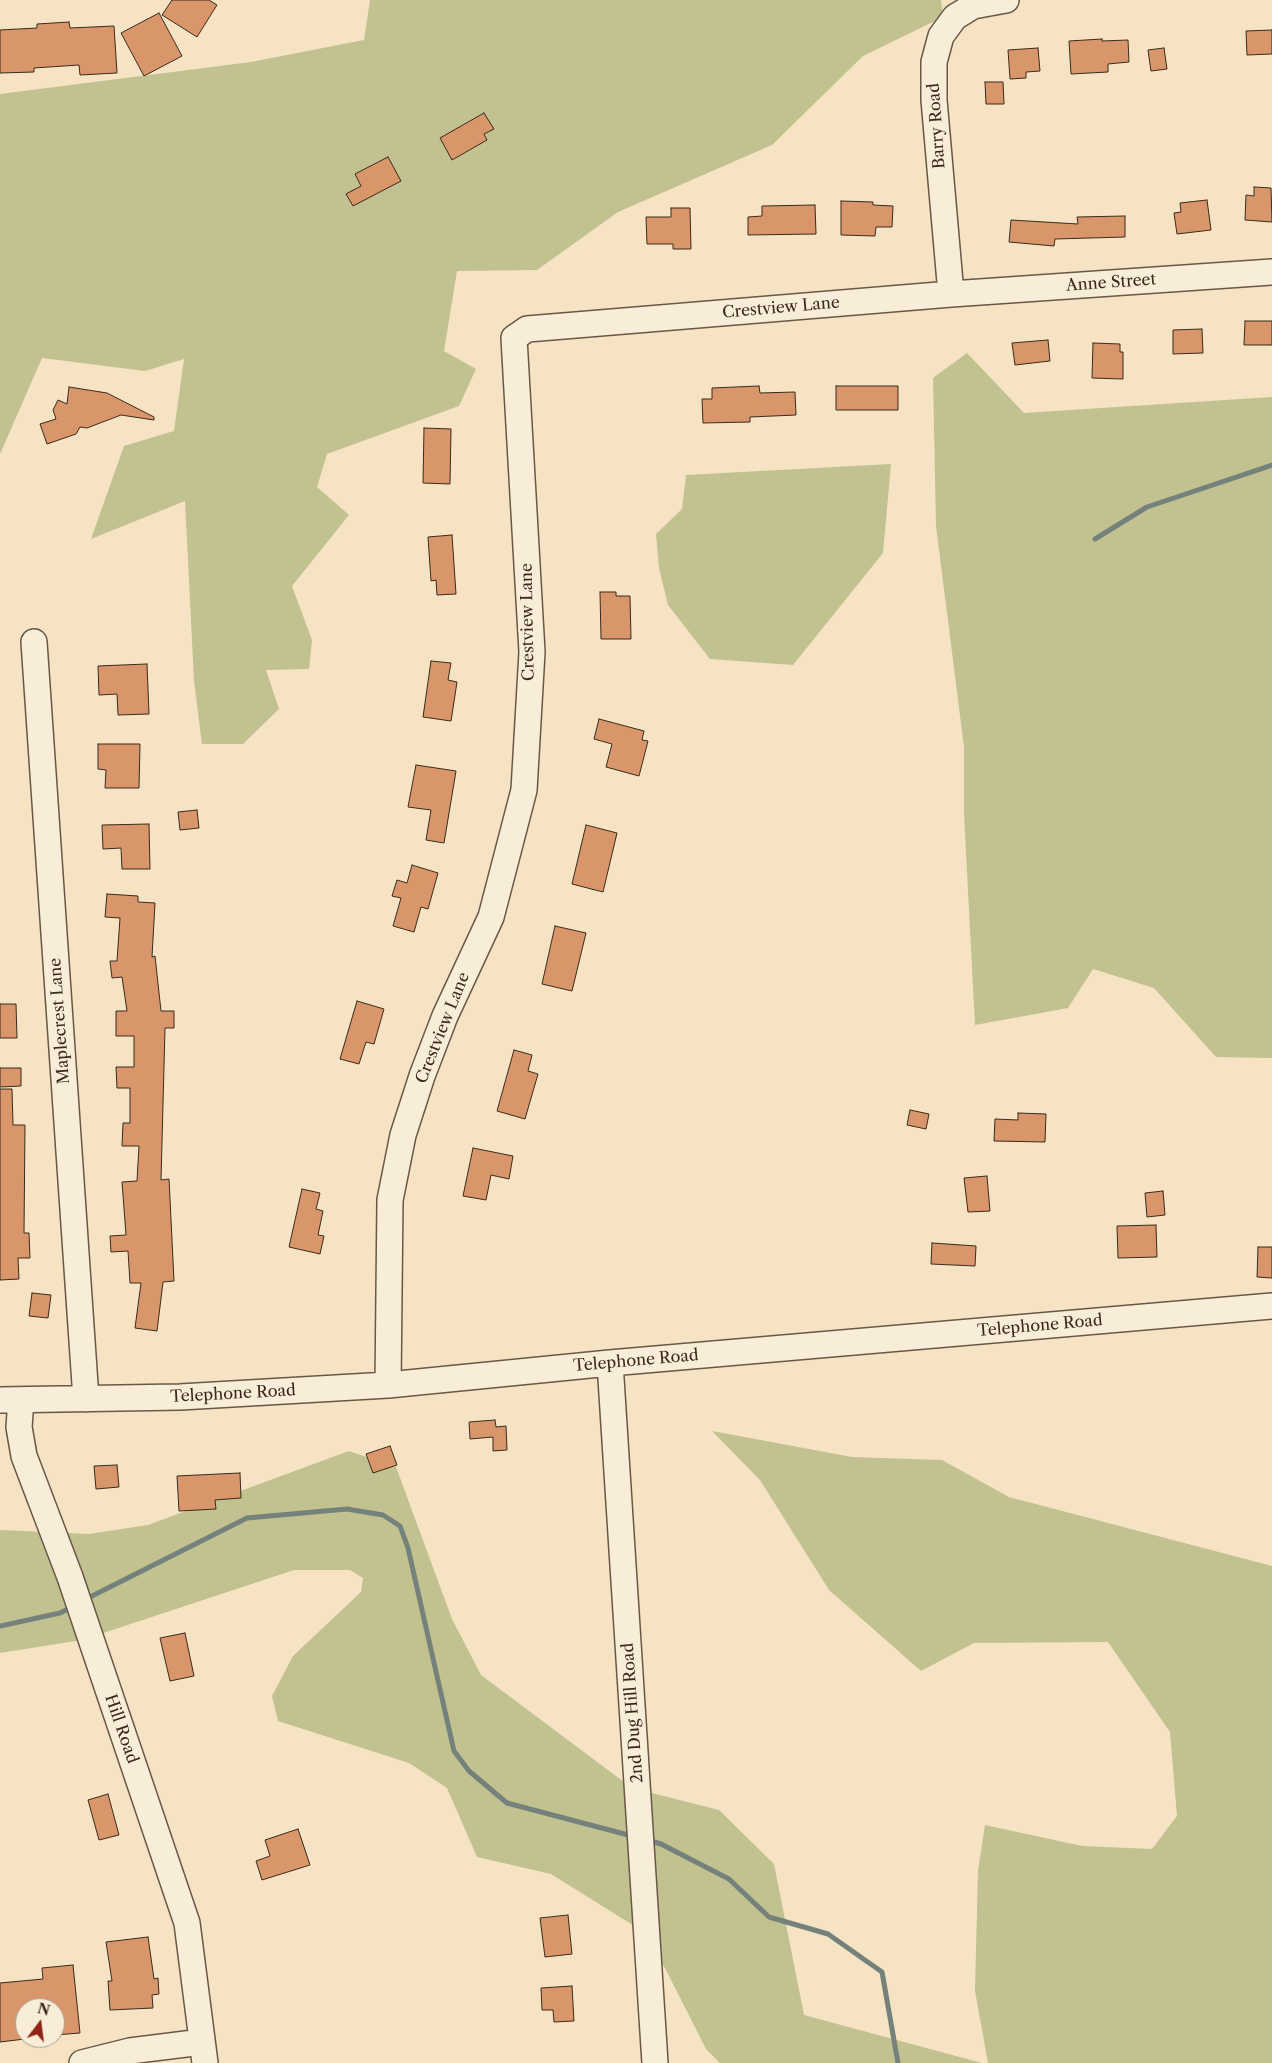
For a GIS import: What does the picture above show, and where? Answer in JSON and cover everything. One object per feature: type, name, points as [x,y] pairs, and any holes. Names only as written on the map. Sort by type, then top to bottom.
[{"type":"street","name":"Barry Road","points":[[951,294],[934,100],[934,62],[941,36],[955,17],[973,6],[1006,0]]},
{"type":"street","name":"Anne Street","points":[[951,294],[1272,272]]},
{"type":"street","name":"Crestview Lane","points":[[388,1385],[390,1200],[403,1135],[422,1076],[445,1016],[492,917],[524,790],[532,652],[514,338],[527,329],[951,294]]},
{"type":"street","name":"Maplecrest Lane","points":[[34,642],[86,1400]]},
{"type":"street","name":"Telephone Road","points":[[10,1400],[180,1397],[388,1385],[610,1362],[1272,1306]]},
{"type":"street","name":"2nd Dug Hill Road","points":[[610,1362],[655,2063]]},
{"type":"street","name":"Hill Road","points":[[10,1400],[19,1427],[24,1456],[70,1577],[187,1923],[204,2052]]},
{"type":"street","points":[[82,2063],[130,2051],[204,2052]]},
{"type":"shaded area","points":[[370,0],[941,0],[943,17],[863,56],[772,145],[618,212],[537,270],[457,271],[444,351],[476,369],[459,406],[327,454],[317,487],[349,515],[292,586],[312,640],[309,669],[266,670],[279,709],[243,744],[202,744],[194,681],[185,501],[91,539],[124,446],[174,431],[184,359],[145,371],[42,358],[0,454],[0,94],[251,62],[364,40]]},
{"type":"shaded area","points":[[967,353],[1024,413],[1272,397],[1272,1058],[1216,1057],[1154,988],[1093,969],[1068,1008],[975,1025],[964,814],[964,747],[936,526],[933,378]]},
{"type":"shaded area","points":[[891,464],[883,553],[793,665],[710,659],[668,605],[659,568],[656,534],[682,509],[686,475]]},
{"type":"shaded area","points":[[712,1431],[852,1457],[942,1460],[1009,1497],[1272,1566],[1272,2063],[988,2063],[975,1991],[978,1871],[985,1825],[1082,1846],[1152,1849],[1177,1816],[1170,1732],[1108,1642],[974,1643],[921,1671],[829,1590],[760,1480]]},
{"type":"shaded area","points":[[349,1451],[396,1467],[452,1619],[481,1675],[632,1788],[719,1810],[774,1864],[804,2015],[982,2063],[720,2063],[706,2049],[665,1968],[631,1924],[551,1874],[477,1857],[447,1788],[409,1763],[278,1721],[272,1696],[293,1656],[361,1592],[363,1578],[350,1570],[294,1570],[82,1640],[0,1653],[0,1530],[89,1534],[148,1525]]},
{"type":"building","points":[[172,0],[209,0],[217,5],[197,37],[162,15]]},
{"type":"building","points":[[159,13],[182,56],[144,76],[121,33]]},
{"type":"building","points":[[69,22],[70,28],[114,26],[117,73],[80,75],[79,65],[34,68],[34,72],[0,73],[0,30],[37,28],[37,24]]},
{"type":"building","points":[[1272,30],[1272,54],[1247,55],[1246,31]]},
{"type":"building","points":[[1102,39],[1102,41],[1128,40],[1129,62],[1108,64],[1108,72],[1071,74],[1069,41]]},
{"type":"building","points":[[1038,48],[1040,71],[1026,72],[1026,78],[1010,79],[1008,50]]},
{"type":"building","points":[[1164,48],[1167,69],[1151,71],[1148,50]]},
{"type":"building","points":[[985,82],[1003,82],[1004,104],[986,104]]},
{"type":"building","points":[[484,113],[494,129],[484,134],[487,140],[452,160],[440,138]]},
{"type":"building","points":[[388,157],[401,181],[353,206],[346,194],[361,186],[355,174]]},
{"type":"building","points":[[1254,187],[1271,188],[1272,222],[1245,220],[1246,195],[1254,196]]},
{"type":"building","points":[[1207,200],[1211,230],[1177,234],[1174,213],[1181,212],[1180,203]]},
{"type":"building","points":[[841,201],[873,202],[873,205],[893,206],[892,227],[876,227],[875,236],[841,235]]},
{"type":"building","points":[[815,205],[816,234],[748,235],[748,217],[762,216],[762,206]]},
{"type":"building","points":[[671,208],[690,208],[691,249],[673,249],[673,244],[647,244],[646,217],[671,217]]},
{"type":"building","points":[[1125,216],[1125,237],[1055,239],[1054,246],[1009,242],[1011,220],[1078,224],[1077,217]]},
{"type":"building","points":[[1245,321],[1272,321],[1272,345],[1244,345]]},
{"type":"building","points":[[1202,329],[1203,353],[1173,354],[1173,330]]},
{"type":"building","points":[[1048,340],[1050,361],[1015,365],[1012,343]]},
{"type":"building","points":[[1093,343],[1120,344],[1120,352],[1123,352],[1123,379],[1092,378]]},
{"type":"building","points":[[759,386],[760,393],[795,392],[796,415],[750,417],[750,422],[703,423],[702,399],[712,399],[712,388]]},
{"type":"building","points":[[836,386],[898,386],[898,410],[836,410]]},
{"type":"building","points":[[69,387],[107,393],[154,417],[154,420],[121,415],[87,428],[80,427],[76,434],[47,444],[40,424],[56,419],[53,410],[58,400],[67,404]]},
{"type":"building","points":[[424,428],[451,429],[450,484],[423,483]]},
{"type":"building","points":[[452,535],[456,594],[437,595],[436,580],[431,581],[428,537]]},
{"type":"building","points":[[600,592],[616,592],[616,596],[630,596],[631,639],[601,639]]},
{"type":"building","points":[[431,661],[451,663],[448,680],[457,682],[451,721],[423,717]]},
{"type":"building","points":[[147,664],[149,714],[118,715],[117,694],[99,695],[98,666]]},
{"type":"building","points":[[599,719],[644,731],[642,740],[648,741],[639,776],[606,767],[612,744],[594,739]]},
{"type":"building","points":[[98,744],[140,744],[139,788],[105,788],[106,770],[98,769]]},
{"type":"building","points":[[416,765],[456,771],[444,843],[426,840],[431,810],[408,807]]},
{"type":"building","points":[[197,810],[199,828],[180,830],[178,812]]},
{"type":"building","points":[[149,824],[150,869],[122,869],[121,848],[103,849],[102,825]]},
{"type":"building","points":[[586,825],[617,833],[603,892],[572,884]]},
{"type":"building","points":[[412,865],[438,873],[428,909],[421,907],[414,932],[393,926],[401,898],[392,896],[397,880],[407,883]]},
{"type":"building","points":[[107,894],[138,896],[138,902],[155,903],[152,957],[155,956],[161,1011],[174,1011],[174,1028],[165,1028],[161,1180],[169,1179],[174,1281],[163,1282],[157,1331],[135,1328],[141,1283],[130,1283],[128,1251],[111,1252],[110,1236],[126,1235],[122,1182],[137,1181],[139,1146],[122,1146],[123,1123],[130,1123],[130,1088],[117,1088],[116,1067],[134,1067],[134,1036],[116,1036],[116,1011],[127,1011],[122,977],[112,978],[110,961],[117,961],[120,918],[105,917]]},
{"type":"building","points":[[555,926],[586,933],[572,991],[542,984]]},
{"type":"building","points":[[357,1001],[384,1009],[374,1044],[366,1042],[359,1064],[340,1059]]},
{"type":"building","points":[[0,1004],[16,1004],[17,1038],[0,1038]]},
{"type":"building","points":[[514,1050],[532,1055],[528,1071],[538,1074],[525,1119],[497,1111]]},
{"type":"building","points":[[0,1068],[21,1068],[21,1086],[0,1087]]},
{"type":"building","points":[[0,1089],[12,1089],[13,1125],[25,1125],[24,1233],[29,1233],[30,1258],[18,1258],[19,1279],[0,1280]]},
{"type":"building","points":[[910,1110],[929,1114],[926,1129],[907,1125]]},
{"type":"building","points":[[1018,1113],[1046,1114],[1045,1142],[994,1141],[995,1119],[1018,1120]]},
{"type":"building","points":[[473,1148],[513,1156],[509,1179],[491,1175],[486,1200],[463,1196]]},
{"type":"building","points":[[987,1176],[990,1211],[968,1212],[964,1178]]},
{"type":"building","points":[[302,1189],[320,1193],[316,1209],[323,1211],[318,1235],[324,1236],[320,1254],[289,1247]]},
{"type":"building","points":[[1163,1191],[1165,1215],[1147,1217],[1145,1193]]},
{"type":"building","points":[[1156,1225],[1157,1257],[1118,1258],[1117,1226]]},
{"type":"building","points":[[932,1243],[976,1246],[975,1266],[931,1264]]},
{"type":"building","points":[[1258,1247],[1272,1247],[1272,1278],[1257,1277]]},
{"type":"building","points":[[32,1293],[51,1295],[48,1318],[29,1316]]},
{"type":"building","points":[[495,1420],[496,1427],[506,1426],[507,1450],[493,1451],[493,1437],[470,1439],[469,1422]]},
{"type":"building","points":[[390,1446],[397,1465],[373,1473],[366,1454]]},
{"type":"building","points":[[117,1465],[119,1487],[96,1489],[94,1466]]},
{"type":"building","points":[[240,1473],[241,1498],[215,1500],[216,1509],[179,1511],[177,1476]]},
{"type":"building","points":[[185,1633],[194,1676],[170,1681],[160,1638]]},
{"type":"building","points":[[108,1794],[119,1835],[99,1840],[88,1800]]},
{"type":"building","points":[[298,1829],[310,1865],[262,1880],[256,1861],[270,1856],[265,1840]]},
{"type":"building","points":[[568,1915],[572,1954],[545,1957],[540,1918]]},
{"type":"building","points":[[148,1937],[154,1979],[158,1978],[159,1994],[152,1995],[153,2008],[110,2010],[108,1981],[112,1981],[106,1942]]},
{"type":"building","points":[[73,1965],[80,2033],[65,2034],[65,1998],[15,1998],[15,2040],[0,2042],[0,1983],[43,1979],[42,1968]]},
{"type":"building","points":[[572,1986],[574,2021],[554,2022],[553,2010],[542,2010],[541,1988]]},
{"type":"waterway","points":[[1095,539],[1147,507],[1272,465]]},
{"type":"waterway","points":[[86,1599],[247,1518],[347,1509],[383,1515],[400,1526],[408,1548],[454,1751],[469,1771],[507,1803],[632,1836]]},
{"type":"waterway","points":[[0,1626],[60,1613],[74,1606]]},
{"type":"waterway","points":[[648,1840],[661,1844],[729,1879],[769,1917],[828,1934],[882,1972],[898,2063]]}]
